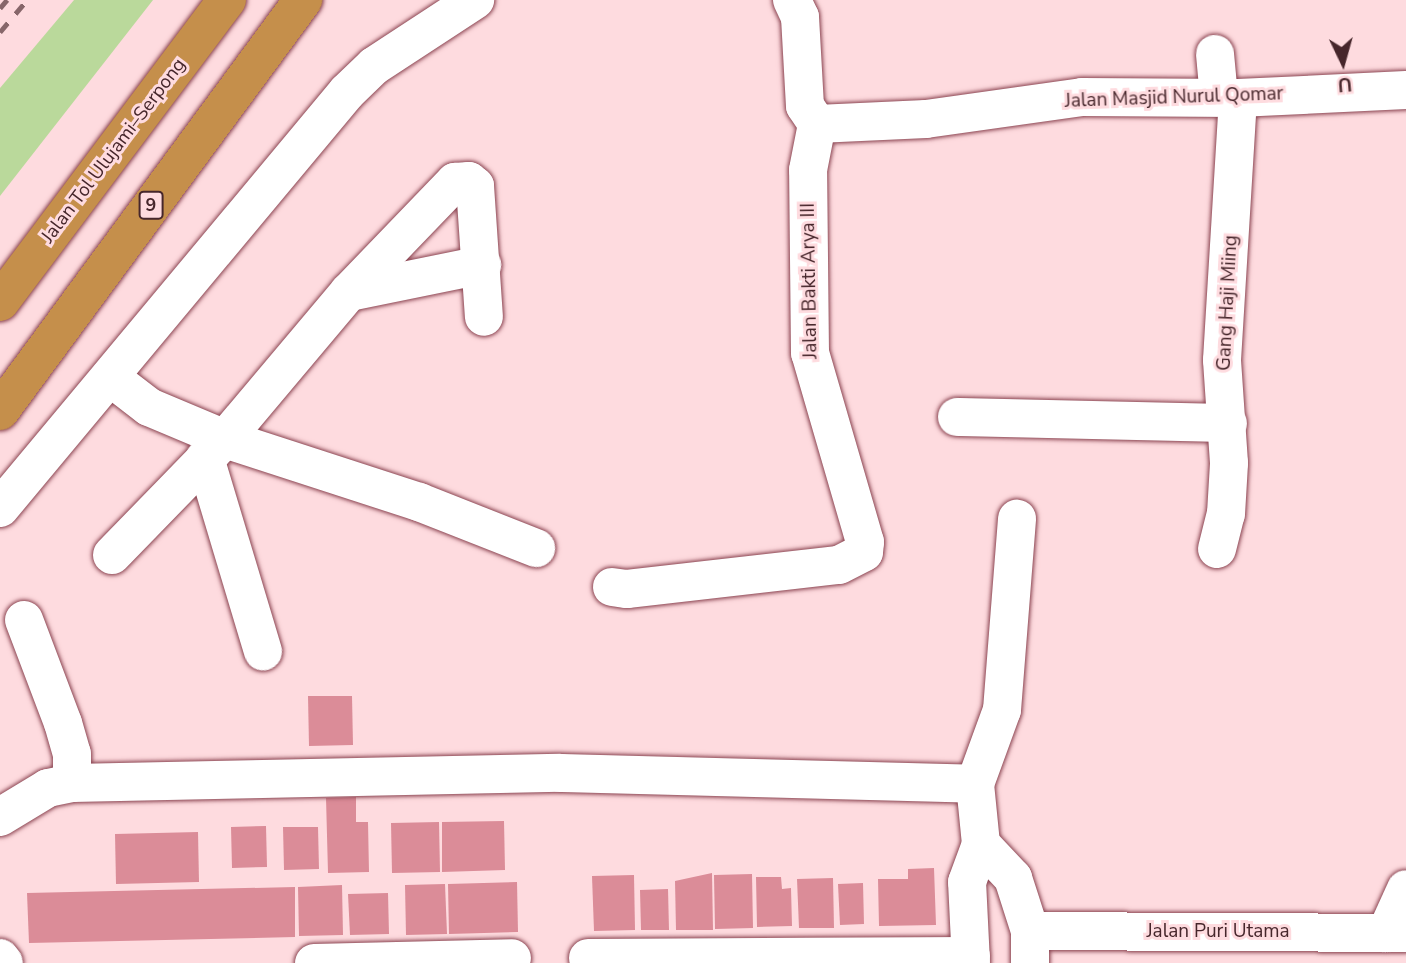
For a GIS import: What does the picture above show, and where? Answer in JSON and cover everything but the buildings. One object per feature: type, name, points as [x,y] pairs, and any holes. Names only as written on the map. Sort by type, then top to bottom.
[{"type":"highway","name":"Jalan Tol Ulujami–Serpong","points":[[0,302],[227,0]]},
{"type":"highway","name":"9","points":[[0,411],[303,0]]},
{"type":"street","points":[[0,508],[347,92],[374,66],[475,0]]},
{"type":"street","points":[[792,0],[800,17],[805,106],[817,124]]},
{"type":"street","name":"Gang Haji Miing","points":[[1215,54],[1228,97],[1222,360],[1228,423],[1226,514],[1217,549]]},
{"type":"street","name":"Jalan Masjid Nurul Qomar","points":[[817,124],[926,119],[1082,97],[1228,97],[1406,90]]},
{"type":"street","name":"Jalan Bakti Arya III","points":[[612,587],[627,589],[839,565],[860,557],[865,542],[810,353],[808,170],[817,124]]},
{"type":"street","points":[[112,555],[215,449],[349,292],[455,182],[469,181],[475,186],[484,317]]},
{"type":"street","points":[[349,292],[482,265]]},
{"type":"street","points":[[110,377],[149,407],[215,449],[419,502],[536,548]]},
{"type":"street","points":[[957,417],[1228,423]]},
{"type":"street","points":[[215,449],[263,651]]},
{"type":"street","points":[[587,958],[971,960],[967,882],[981,844],[975,784],[1002,710],[1017,519]]},
{"type":"street","points":[[24,620],[63,723],[72,754],[72,783]]},
{"type":"street","points":[[0,817],[47,788],[72,783],[560,773],[975,784]]},
{"type":"street","points":[[981,844],[1013,878],[1030,947]]},
{"type":"street","points":[[1396,933],[1406,889]]},
{"type":"street","name":"Jalan Puri Utama","points":[[1030,947],[1396,933]]},
{"type":"street","points":[[0,958],[4,963]]},
{"type":"street","points":[[314,963],[512,958]]},
{"type":"green space","points":[[74,0],[153,0],[0,196],[0,88]]},
{"type":"railway","points":[[0,8],[7,0]]},
{"type":"railway","points":[[0,32],[27,0]]}]
